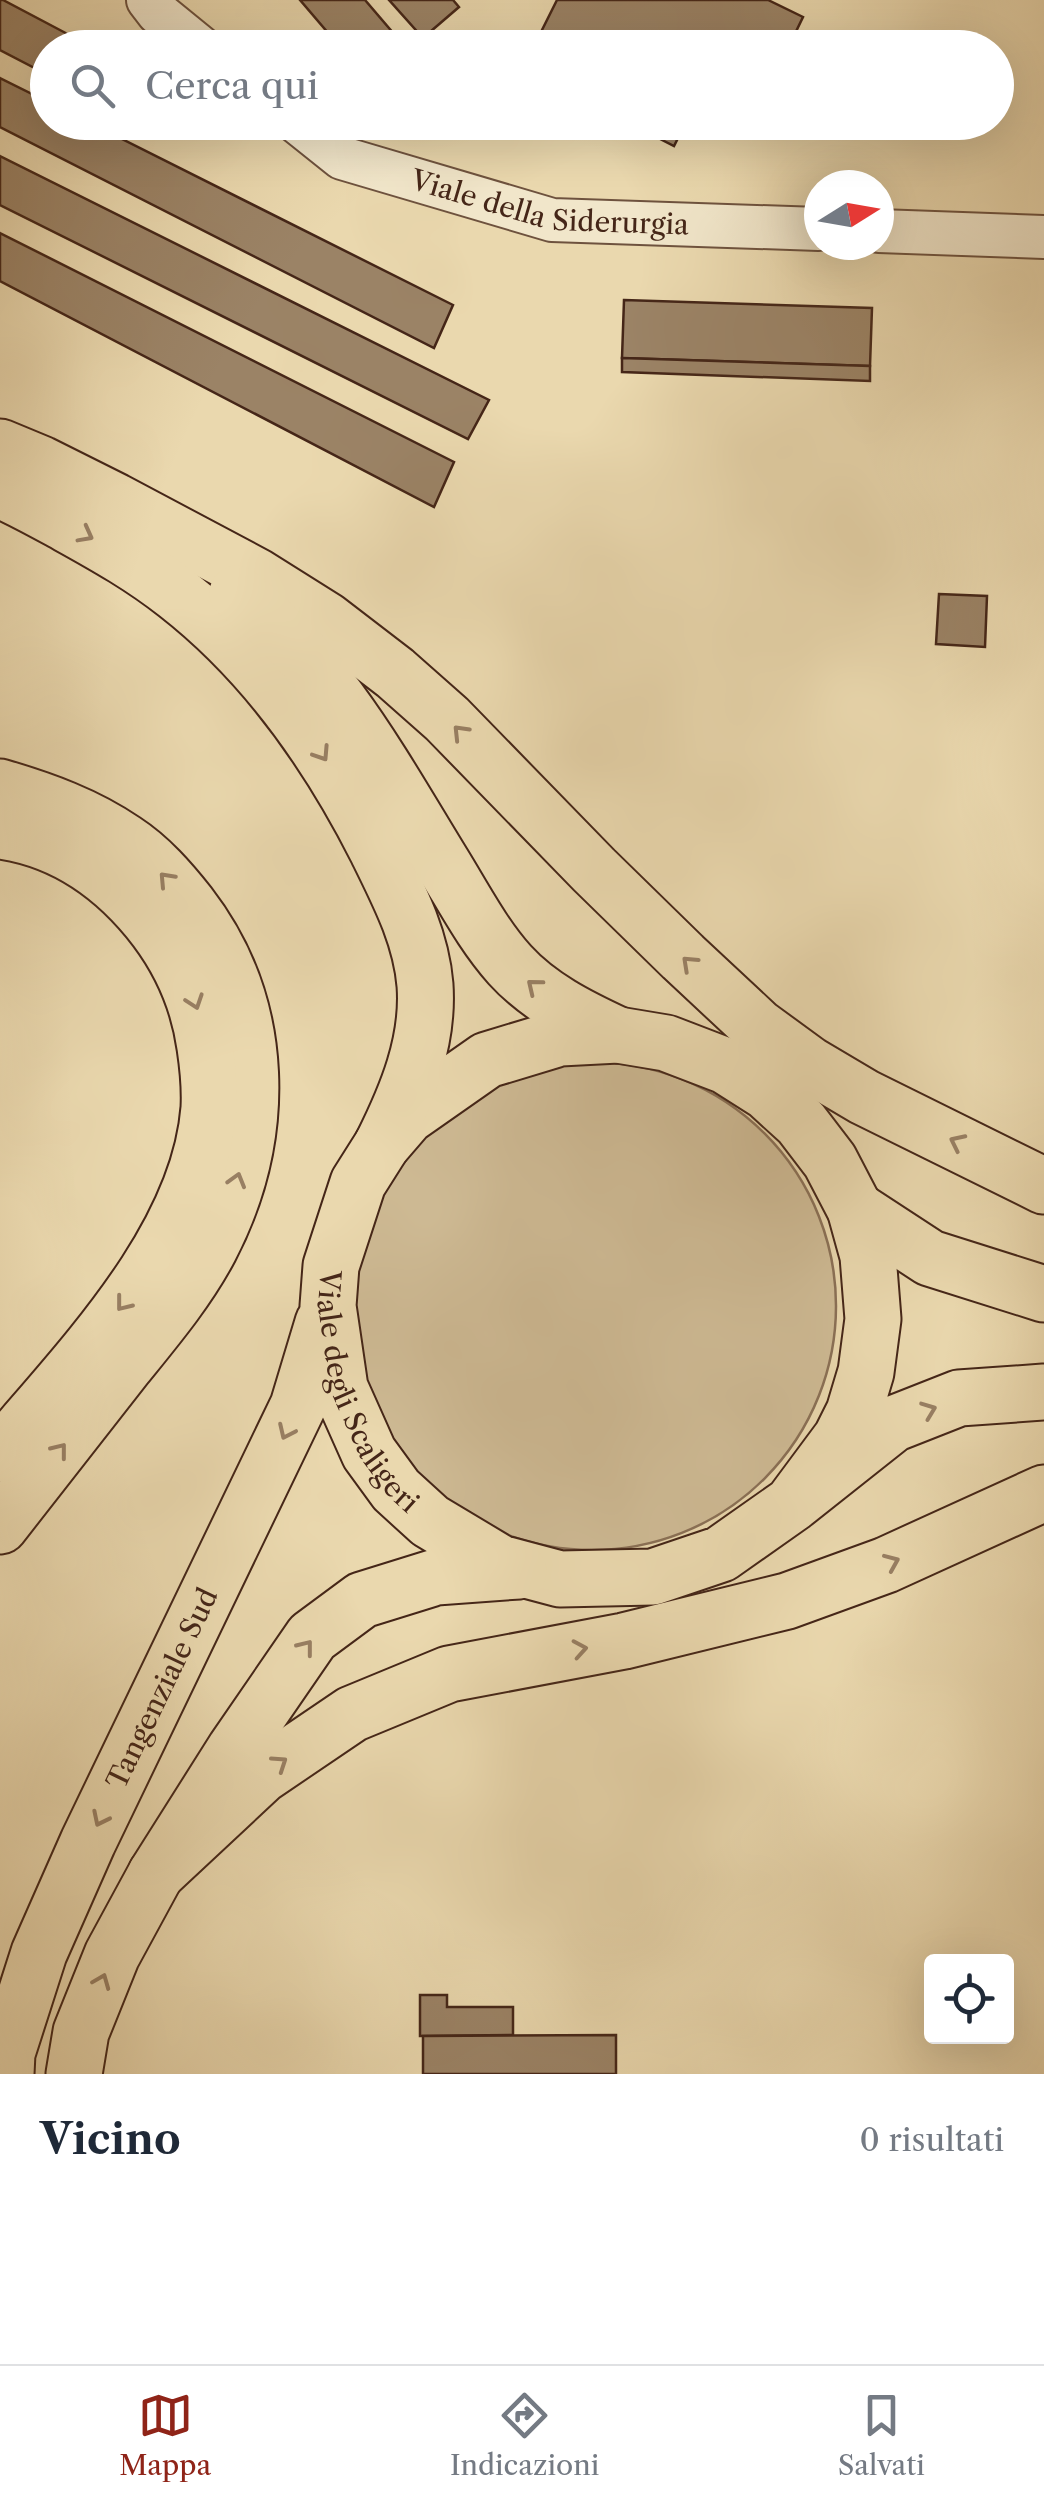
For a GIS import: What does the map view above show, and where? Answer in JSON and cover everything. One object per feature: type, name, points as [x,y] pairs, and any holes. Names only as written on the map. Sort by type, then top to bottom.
[{"type":"highway","points":[[0,447],[115,500],[256,576],[326,620],[446,719],[657,932],[758,1027],[810,1065],[864,1097],[1044,1186]]},
{"type":"highway","points":[[0,490],[118,552],[179,595],[254,665],[317,745],[354,804],[406,912],[420,950],[425,988],[416,1066],[382,1145]]},
{"type":"highway","points":[[115,500],[264,614],[324,681],[357,725],[484,931],[511,966],[551,1000],[618,1035]]},
{"type":"highway","points":[[0,787],[55,804],[110,832],[149,861],[178,892],[212,938],[243,1012],[249,1040],[251,1099],[240,1174],[209,1251],[167,1313],[0,1526]]},
{"type":"highway","points":[[0,830],[47,842],[82,859],[115,884],[170,947],[201,1020],[209,1108],[202,1152],[186,1200],[165,1243],[85,1353],[0,1454]]},
{"type":"highway","name":"Viale degli Scaligeri","points":[[792,1504],[841,1438],[854,1412],[866,1372],[873,1319],[868,1256],[855,1209],[830,1161],[801,1123],[767,1092],[726,1066],[666,1043],[618,1035],[560,1038],[487,1060],[407,1116],[382,1145],[358,1183],[331,1266],[328,1306],[340,1388],[370,1453],[396,1490],[430,1521],[500,1562],[560,1579],[653,1577],[720,1554],[792,1504],[893,1424],[959,1398],[1044,1392]]},
{"type":"highway","name":"Viale degli Scaligeri","points":[[855,1209],[930,1258],[1044,1294]]},
{"type":"highway","name":"Tangenziale Sud","points":[[6,2074],[7,2053],[39,1952],[298,1406],[328,1306]]},
{"type":"highway","points":[[156,1874],[262,1775],[352,1714],[450,1674],[624,1642],[787,1601],[886,1565],[1044,1493]]},
{"type":"highway","points":[[74,2074],[82,2032],[112,1955],[156,1874],[235,1748],[312,1637],[362,1600],[436,1577],[522,1570]]},
{"type":"street","points":[[148,0],[179,30]]},
{"type":"street","name":"Viale della Siderurgia","points":[[319,140],[342,158],[552,220],[804,228]]},
{"type":"street","points":[[894,232],[1044,237]]},
{"type":"shaded area","points":[[592,1062],[640,1067],[685,1081],[727,1103],[764,1134],[795,1171],[817,1213],[831,1258],[836,1306],[831,1354],[817,1399],[795,1441],[764,1478],[727,1509],[685,1531],[640,1545],[592,1550],[544,1545],[499,1531],[457,1509],[420,1478],[389,1441],[367,1399],[353,1354],[348,1306],[353,1258],[367,1213],[389,1171],[420,1134],[457,1103],[499,1081],[544,1067]]},
{"type":"building","points":[[0,0],[60,30],[30,30],[30,66],[0,50]]},
{"type":"building","points":[[300,0],[365,0],[391,30],[326,30]]},
{"type":"building","points":[[389,0],[453,0],[459,7],[432,30],[416,30]]},
{"type":"building","points":[[557,0],[768,0],[803,17],[797,30],[542,30]]},
{"type":"building","points":[[0,78],[30,93],[30,140],[124,140],[453,305],[434,348],[0,127]]},
{"type":"building","points":[[0,156],[489,400],[468,439],[0,205]]},
{"type":"building","points":[[0,233],[454,462],[434,507],[0,281]]},
{"type":"building","points":[[624,300],[872,308],[870,366],[622,358]]},
{"type":"building","points":[[622,358],[870,366],[870,381],[622,372]]},
{"type":"building","points":[[939,594],[987,596],[985,647],[936,644]]},
{"type":"building","points":[[420,1995],[447,1995],[447,2007],[513,2007],[513,2035],[420,2036]]},
{"type":"building","points":[[616,2035],[616,2074],[423,2074],[423,2036]]}]
